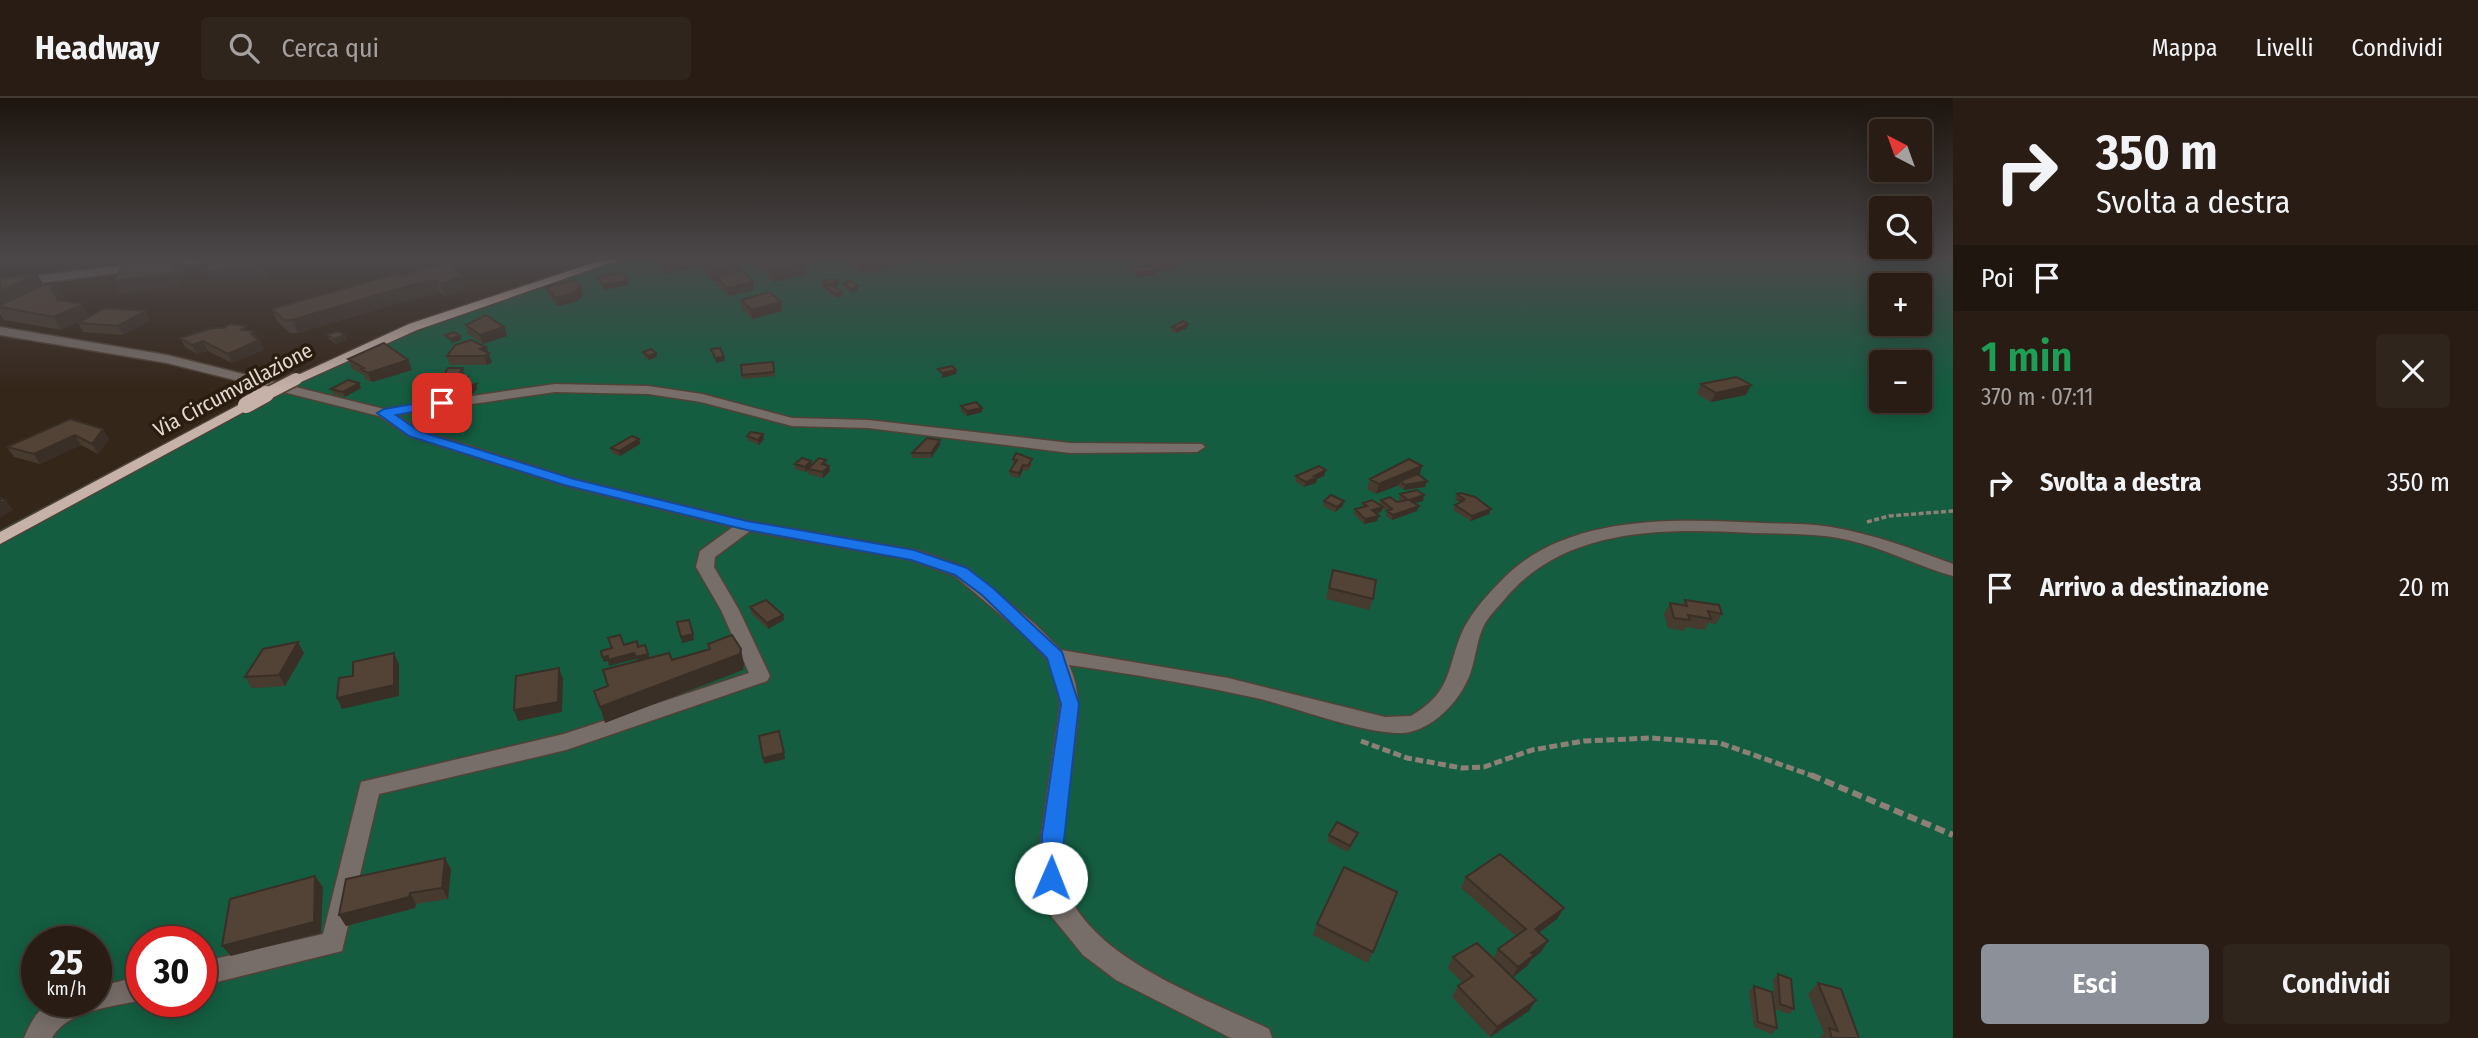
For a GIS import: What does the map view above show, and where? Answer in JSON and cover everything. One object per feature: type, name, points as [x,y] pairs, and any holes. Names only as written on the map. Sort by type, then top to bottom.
[{"type":"main road","name":"Via Circumvallazione","points":[[0,539],[296,379],[413,327],[485,303]]},
{"type":"street","points":[[0,331],[167,359],[384,413],[414,433],[569,482],[747,526],[914,555],[961,572],[1007,608],[1055,656],[1070,704],[1052,835],[1051,878],[1061,909],[1092,947],[1125,972],[1259,1038]]},
{"type":"street","points":[[384,413],[555,388],[635,389],[702,398],[792,422],[868,424],[1070,448],[1198,447]]},
{"type":"street","points":[[217,970],[333,943],[369,788],[566,742],[760,676],[730,610],[705,567],[706,555],[719,542],[747,526]]},
{"type":"street","points":[[1055,656],[1160,671],[1259,691],[1388,725],[1418,722],[1441,702],[1460,676],[1464,652],[1478,618],[1530,564],[1594,539],[1646,528],[1730,526],[1832,532],[1875,543],[1953,570]]},
{"type":"street","points":[[37,1038],[49,1017]]},
{"type":"path","points":[[1832,532],[1889,516],[1953,511]]},
{"type":"path","points":[[1357,739],[1407,758],[1462,768],[1484,767],[1532,750],[1584,741],[1651,738],[1720,743],[1795,768],[1953,835]]},
{"type":"green space","points":[[472,303],[1869,303],[1869,336],[1932,336],[1932,303],[1953,303],[1953,1038],[0,1038],[0,530],[273,386],[359,346]]},
{"type":"building","points":[[5,303],[83,304],[54,317],[0,305]]},
{"type":"building","points":[[293,303],[350,303],[292,320],[284,320],[272,309]]},
{"type":"building","points":[[744,303],[778,303],[751,310]]},
{"type":"building","points":[[105,308],[146,311],[118,326],[78,323]]},
{"type":"building","points":[[486,315],[504,327],[480,335],[466,325]]},
{"type":"building","points":[[1183,321],[1188,324],[1177,329],[1172,327]]},
{"type":"building","points":[[230,324],[246,326],[241,330],[254,331],[251,334],[259,340],[228,354],[203,341],[192,345],[180,338],[213,328],[224,328]]},
{"type":"building","points":[[338,331],[345,335],[334,339],[327,335]]},
{"type":"building","points":[[454,332],[460,336],[450,339],[445,335]]},
{"type":"building","points":[[471,340],[486,347],[480,349],[489,353],[484,356],[447,356],[455,345]]},
{"type":"building","points":[[384,343],[408,360],[368,373],[348,359]]},
{"type":"building","points":[[720,348],[724,357],[715,358],[711,349]]},
{"type":"building","points":[[651,349],[656,353],[648,356],[643,352]]},
{"type":"building","points":[[773,362],[774,372],[742,375],[741,365]]},
{"type":"building","points":[[952,366],[956,370],[942,373],[938,369]]},
{"type":"building","points":[[448,368],[463,368],[456,378],[468,377],[465,383],[438,385]]},
{"type":"building","points":[[1737,377],[1751,385],[1716,393],[1701,384]]},
{"type":"building","points":[[348,380],[359,383],[343,392],[331,389]]},
{"type":"building","points":[[476,384],[469,391],[457,393],[457,388]]},
{"type":"building","points":[[976,402],[982,408],[967,411],[961,406]]},
{"type":"building","points":[[70,419],[103,429],[92,444],[75,435],[34,454],[7,447]]},
{"type":"building","points":[[751,432],[763,434],[758,440],[747,436]]},
{"type":"building","points":[[632,436],[639,439],[619,451],[611,448]]},
{"type":"building","points":[[927,438],[940,440],[931,453],[912,453]]},
{"type":"building","points":[[1016,453],[1032,459],[1028,466],[1023,465],[1019,473],[1010,471],[1017,460],[1013,459]]},
{"type":"building","points":[[802,458],[811,461],[805,467],[795,464]]},
{"type":"building","points":[[819,458],[826,460],[822,464],[829,466],[823,472],[808,469]]},
{"type":"building","points":[[1409,459],[1422,466],[1379,484],[1370,479]]},
{"type":"building","points":[[1319,466],[1326,470],[1306,482],[1296,476]]},
{"type":"building","points":[[1418,474],[1427,481],[1405,485],[1400,481]]},
{"type":"building","points":[[1417,490],[1424,495],[1409,500],[1419,506],[1393,515],[1387,511],[1392,509],[1381,500],[1390,497],[1397,502],[1408,500],[1400,494]]},
{"type":"building","points":[[1457,494],[1475,497],[1491,509],[1472,516],[1455,505],[1464,499]]},
{"type":"building","points":[[1331,495],[1344,501],[1337,507],[1324,501]]},
{"type":"building","points":[[1372,500],[1383,507],[1372,510],[1379,516],[1365,519],[1355,509],[1367,506],[1363,503]]},
{"type":"building","points":[[1333,570],[1376,580],[1373,599],[1329,588]]},
{"type":"building","points":[[766,600],[783,615],[767,623],[750,607]]},
{"type":"building","points":[[1685,600],[1719,605],[1722,614],[1708,611],[1711,619],[1688,615],[1690,620],[1674,618],[1670,603],[1687,606]]},
{"type":"building","points":[[689,620],[693,634],[681,637],[677,622]]},
{"type":"building","points":[[620,635],[624,645],[637,641],[638,647],[645,645],[648,654],[636,657],[634,653],[608,660],[608,656],[602,657],[601,651],[612,648],[608,638]]},
{"type":"building","points":[[732,635],[741,649],[740,654],[600,707],[594,691],[608,686],[603,670],[669,653],[672,660],[710,649],[708,644]]},
{"type":"building","points":[[298,642],[279,675],[245,677],[263,649]]},
{"type":"building","points":[[394,653],[394,685],[337,698],[339,678],[353,676],[353,662]]},
{"type":"building","points":[[559,668],[558,702],[514,710],[516,676]]},
{"type":"building","points":[[779,731],[784,753],[763,758],[759,736]]},
{"type":"building","points":[[1337,822],[1358,833],[1350,846],[1329,835]]},
{"type":"building","points":[[1500,854],[1564,908],[1535,929],[1548,941],[1518,967],[1498,949],[1526,929],[1466,877]]},
{"type":"building","points":[[445,858],[442,888],[410,893],[409,897],[339,915],[346,879]]},
{"type":"building","points":[[1344,867],[1397,892],[1373,952],[1317,924]]},
{"type":"building","points":[[315,876],[314,922],[222,946],[230,899]]},
{"type":"building","points":[[1477,943],[1536,1000],[1497,1027],[1458,986],[1473,976],[1453,957]]},
{"type":"building","points":[[1778,974],[1791,979],[1794,1009],[1780,1004]]},
{"type":"building","points":[[1818,983],[1841,989],[1859,1038],[1832,1038],[1829,1028],[1838,1031]]},
{"type":"building","points":[[1754,986],[1772,992],[1777,1028],[1758,1022]]},
{"type":"route","points":[[442,403],[384,413],[414,433],[569,482],[747,526],[914,555],[961,572],[988,592],[1055,656],[1063,673],[1070,704],[1052,835],[1051,878]]}]
